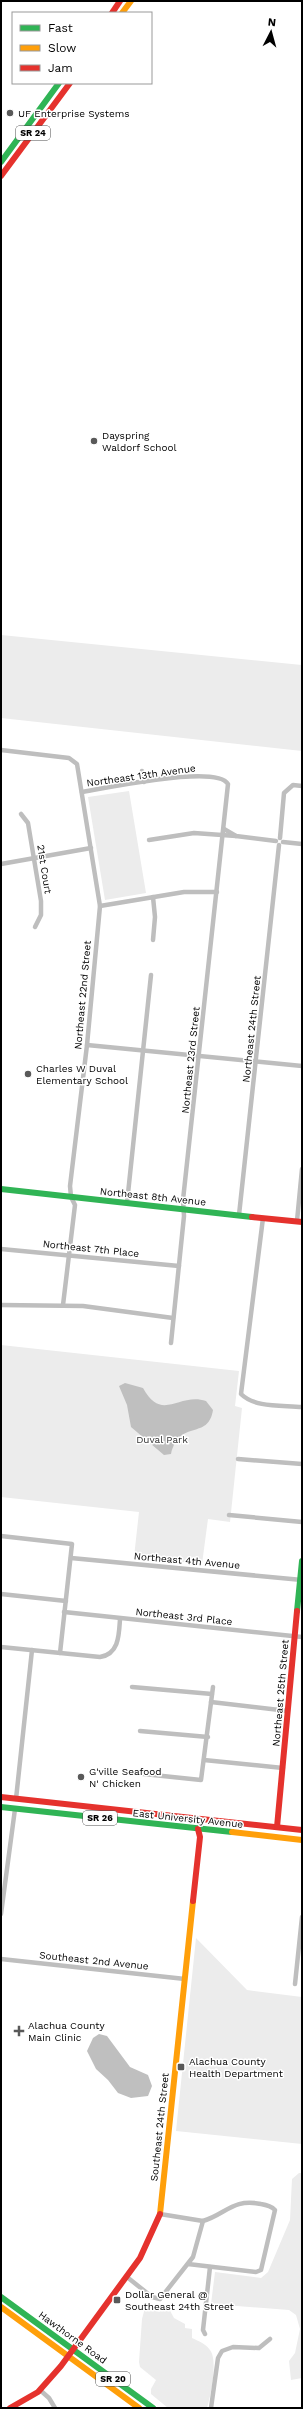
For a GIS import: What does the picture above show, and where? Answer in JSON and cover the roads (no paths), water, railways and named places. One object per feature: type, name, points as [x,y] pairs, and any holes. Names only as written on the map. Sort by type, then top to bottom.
[{"type":"main road","points":[[113,12],[120,1]]},
{"type":"main road","points":[[123,12],[131,1]]},
{"type":"main road","name":"SR 24","points":[[1,162],[59,84]]},
{"type":"main road","name":"SR 24","points":[[1,176],[69,84]]},
{"type":"main road","name":"Northeast 8th Avenue","points":[[1,1189],[299,1221]]},
{"type":"main road","name":"Northeast 25th Street","points":[[276,1838],[302,1561]]},
{"type":"main road","name":"East University Avenue","points":[[1,1797],[302,1830]]},
{"type":"main road","points":[[15,1809],[16,1799]]},
{"type":"main road","name":"East University Avenue","points":[[1,1807],[302,1840]]},
{"type":"main road","points":[[121,1820],[123,1810]]},
{"type":"main road","name":"Southeast 24th Street","points":[[10,2408],[24,2402],[40,2390],[68,2357],[127,2277],[150,2242],[160,2214],[199,1845],[196,1818]]},
{"type":"main road","name":"Hawthorne Road","points":[[1,2297],[153,2408]]},
{"type":"main road","name":"Hawthorne Road","points":[[1,2307],[139,2408]]},
{"type":"street","name":"Northeast 22nd Street","points":[[1,750],[74,760],[78,764],[100,906],[71,1197],[75,1205],[63,1306]]},
{"type":"street","points":[[142,771],[144,782]]},
{"type":"street","name":"Northeast 13th Avenue","points":[[82,792],[189,776],[213,776],[226,780]]},
{"type":"street","name":"Northeast 23rd Street","points":[[171,1343],[199,1056],[228,789],[226,780]]},
{"type":"street","name":"Northeast 24th Street","points":[[239,1215],[257,1062],[284,793],[293,786],[302,786]]},
{"type":"street","name":"21st Court","points":[[21,814],[28,823],[35,857],[41,901],[41,915],[35,927]]},
{"type":"street","points":[[224,829],[236,836]]},
{"type":"street","points":[[149,840],[194,834],[223,837],[236,836],[302,844]]},
{"type":"street","points":[[1,864],[91,848]]},
{"type":"street","points":[[100,906],[199,891],[217,892]]},
{"type":"street","points":[[152,898],[156,923],[153,940]]},
{"type":"street","points":[[127,1203],[151,975]]},
{"type":"street","points":[[87,1045],[302,1066]]},
{"type":"street","points":[[299,1221],[302,1170]]},
{"type":"street","points":[[263,1218],[255,1295],[242,1377],[241,1394],[246,1399],[255,1403],[302,1407]]},
{"type":"street","name":"Northeast 7th Place","points":[[1,1249],[179,1266]]},
{"type":"street","points":[[1,1305],[83,1306],[174,1318]]},
{"type":"street","points":[[238,1459],[302,1464]]},
{"type":"street","points":[[229,1515],[302,1522]]},
{"type":"street","points":[[1,1536],[72,1544],[60,1653]]},
{"type":"street","name":"Northeast 4th Avenue","points":[[70,1558],[301,1580]]},
{"type":"street","points":[[1,1594],[66,1601]]},
{"type":"street","name":"Northeast 3rd Place","points":[[64,1612],[302,1637]]},
{"type":"street","points":[[1,1647],[107,1656],[116,1646],[120,1619]]},
{"type":"street","points":[[16,1799],[32,1650]]},
{"type":"street","points":[[132,1687],[212,1694]]},
{"type":"street","points":[[134,1773],[201,1780],[208,1737],[213,1687]]},
{"type":"street","points":[[211,1702],[288,1711]]},
{"type":"street","points":[[140,1731],[208,1737]]},
{"type":"street","points":[[204,1760],[283,1768]]},
{"type":"street","points":[[1,1914],[15,1809]]},
{"type":"street","points":[[295,1984],[302,1917]]},
{"type":"street","name":"Southeast 2nd Avenue","points":[[1,1959],[185,1978]]},
{"type":"street","points":[[160,2214],[203,2221],[215,2217],[231,2205],[244,2202],[268,2205],[275,2210],[262,2269],[256,2272],[188,2264]]},
{"type":"street","points":[[127,2277],[152,2297],[160,2299],[188,2264],[196,2251],[203,2221]]},
{"type":"street","points":[[205,2334],[203,2330],[210,2267]]},
{"type":"street","points":[[211,2408],[218,2358],[222,2351],[233,2347],[259,2348],[270,2339]]},
{"type":"street","points":[[40,2390],[55,2408]]},
{"type":"place","name":"UF Enterprise Systems","points":[[10,113]]},
{"type":"place","name":"Dayspring Waldorf School","points":[[94,441]]},
{"type":"place","name":"Charles W Duval Elementary School","points":[[28,1074]]},
{"type":"place","name":"G'ville Seafood N' Chicken","points":[[81,1777]]},
{"type":"place","name":"Alachua County Main Clinic","points":[[19,2031]]},
{"type":"place","name":"Alachua County Health Department","points":[[181,2067]]},
{"type":"place","name":"Dollar General @ Southeast 24th Street","points":[[117,2300]]},
{"type":"park label","name":"Duval Park","points":[[162,1439]]}]
